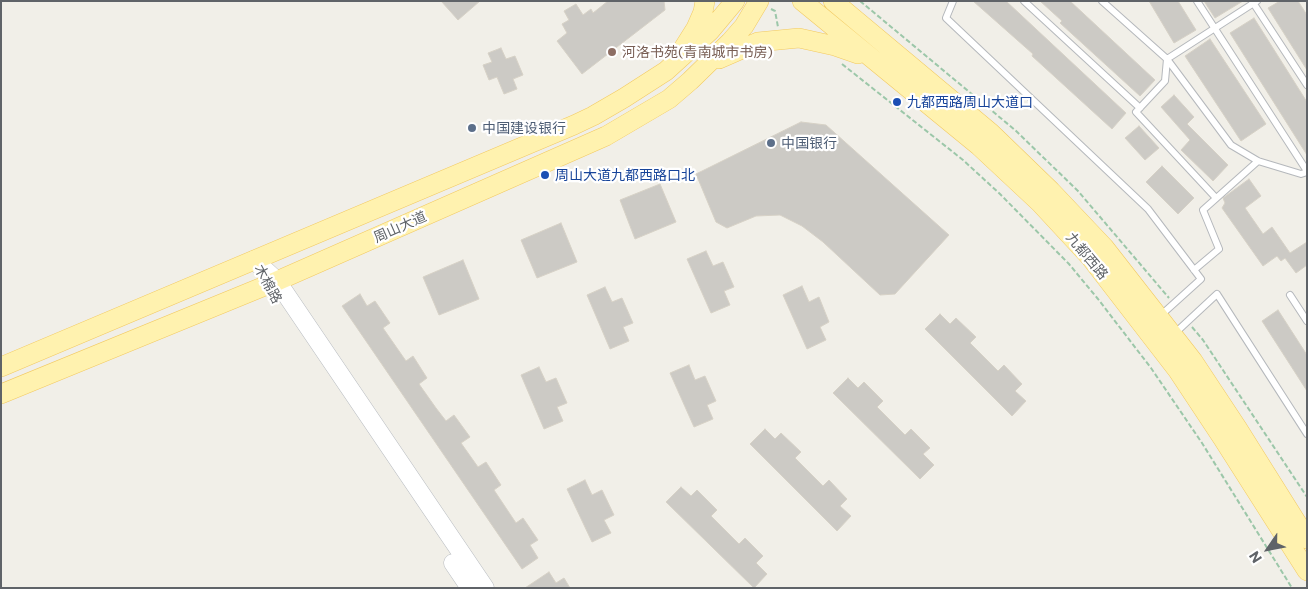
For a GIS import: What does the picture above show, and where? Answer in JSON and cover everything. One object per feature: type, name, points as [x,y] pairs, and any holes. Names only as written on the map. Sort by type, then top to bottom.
[{"type":"main road","points":[[666,71],[696,28],[703,12],[705,1]]},
{"type":"main road","name":"周山大道","points":[[1,367],[574,125],[624,98],[666,71],[710,31],[735,1]]},
{"type":"main road","name":"九都西路","points":[[802,1],[979,146],[1040,202],[1090,257],[1178,371],[1307,571]]},
{"type":"main road","name":"九都西路","points":[[833,1],[991,134],[1051,191],[1104,247],[1193,361],[1307,539]]},
{"type":"main road","name":"周山大道","points":[[1,394],[271,283],[606,136],[662,104],[690,81],[730,42],[764,4]]},
{"type":"main road","points":[[690,81],[723,56],[758,42],[799,38],[834,46],[871,59]]},
{"type":"main road","name":"木棉路","points":[[254,260],[485,588]]},
{"type":"main road","name":"木棉路","points":[[271,283],[470,588]]},
{"type":"lane","points":[[953,1],[946,18],[1148,209],[1201,279],[1159,317]]},
{"type":"lane","points":[[1024,1],[1140,108]]},
{"type":"lane","points":[[1102,1],[1167,59],[1231,144],[1258,161],[1301,174],[1307,171],[1197,1]]},
{"type":"lane","points":[[1167,59],[1254,2],[1307,85]]},
{"type":"lane","points":[[1167,59],[1165,81],[1136,112],[1216,198]]},
{"type":"lane","points":[[1194,270],[1219,249],[1203,210],[1258,161]]},
{"type":"lane","points":[[1173,335],[1217,294],[1307,434]]},
{"type":"lane","points":[[1290,295],[1307,321]]},
{"type":"path","points":[[764,4],[775,12],[781,40]]},
{"type":"path","points":[[837,60],[963,160],[1000,194],[1069,264],[1151,368],[1202,443],[1292,588]]},
{"type":"building","points":[[441,1],[480,1],[458,20]]},
{"type":"building","points":[[608,1],[664,1],[665,10],[582,74],[557,41],[567,33],[562,24],[569,20],[564,11],[576,4],[583,15],[591,9],[593,13]]},
{"type":"building","points":[[973,1],[1006,1],[1126,113],[1112,129],[1032,56],[1033,54]]},
{"type":"building","points":[[1040,1],[1070,1],[1155,80],[1140,96],[1060,23],[1062,21]]},
{"type":"building","points":[[1149,1],[1178,1],[1196,30],[1174,43]]},
{"type":"building","points":[[1204,1],[1243,1],[1215,18]]},
{"type":"building","points":[[1280,1],[1298,1],[1307,15],[1307,70],[1268,8]]},
{"type":"building","points":[[1254,18],[1307,102],[1307,155],[1230,33]]},
{"type":"building","points":[[1210,39],[1266,124],[1241,141],[1185,56]]},
{"type":"building","points":[[501,48],[506,59],[515,56],[523,75],[513,79],[517,89],[504,94],[497,77],[489,80],[483,65],[492,62],[488,53]]},
{"type":"building","points":[[1174,95],[1194,117],[1187,124],[1228,165],[1213,181],[1181,150],[1190,140],[1161,107]]},
{"type":"building","points":[[801,122],[826,125],[949,235],[895,294],[880,295],[823,242],[802,226],[780,215],[756,216],[727,228],[716,222],[696,174]]},
{"type":"building","points":[[1139,126],[1159,148],[1145,160],[1125,138]]},
{"type":"building","points":[[1162,166],[1194,198],[1178,214],[1146,182]]},
{"type":"building","points":[[1249,179],[1261,196],[1245,208],[1263,234],[1272,227],[1290,253],[1307,242],[1307,265],[1296,273],[1285,258],[1281,261],[1277,256],[1263,266],[1222,208],[1225,203],[1223,198]]},
{"type":"building","points":[[660,184],[676,222],[635,239],[620,200]]},
{"type":"building","points":[[561,223],[577,262],[537,278],[521,240]]},
{"type":"building","points":[[706,251],[713,266],[723,262],[734,287],[724,291],[730,305],[711,313],[687,259]]},
{"type":"building","points":[[463,260],[479,299],[439,315],[423,277]]},
{"type":"building","points":[[802,286],[809,302],[819,297],[829,322],[820,327],[826,340],[807,349],[783,295]]},
{"type":"building","points":[[605,287],[612,302],[622,298],[633,323],[623,327],[629,341],[610,349],[587,295]]},
{"type":"building","points":[[360,294],[367,306],[375,301],[390,323],[383,328],[406,361],[413,356],[427,378],[419,384],[446,421],[454,415],[470,437],[461,443],[478,467],[486,462],[501,485],[494,490],[516,523],[523,518],[538,540],[530,545],[538,558],[522,569],[342,306]]},
{"type":"building","points":[[1278,310],[1307,355],[1307,391],[1262,321]]},
{"type":"building","points":[[940,314],[950,324],[956,318],[976,337],[970,343],[998,371],[1004,365],[1022,384],[1015,391],[1026,401],[1012,416],[925,329]]},
{"type":"building","points":[[689,365],[695,380],[705,376],[716,401],[707,405],[713,419],[694,427],[670,373]]},
{"type":"building","points":[[539,367],[546,382],[556,378],[567,403],[557,407],[563,421],[544,429],[521,375]]},
{"type":"building","points":[[848,378],[858,388],[864,382],[883,401],[877,407],[905,435],[911,429],[930,448],[923,454],[934,465],[920,479],[833,393]]},
{"type":"building","points":[[765,429],[775,439],[781,433],[801,452],[795,458],[823,486],[829,480],[847,499],[840,506],[851,516],[837,531],[750,444]]},
{"type":"building","points":[[585,480],[592,495],[602,490],[614,515],[604,520],[611,533],[592,542],[567,489]]},
{"type":"building","points":[[681,487],[691,496],[697,490],[717,510],[711,516],[739,544],[745,538],[763,556],[756,563],[767,574],[754,588],[666,502]]},
{"type":"building","points":[[549,572],[556,583],[564,578],[570,588],[525,588]]},
{"type":"place","name":"河洛书苑(青南城市书房)","points":[[612,52]]},
{"type":"place","name":"九都西路周山大道口","points":[[897,102]]},
{"type":"place","name":"中国建设银行","points":[[472,128]]},
{"type":"place","name":"中国银行","points":[[771,143]]},
{"type":"place","name":"周山大道九都西路口北","points":[[545,175]]}]
